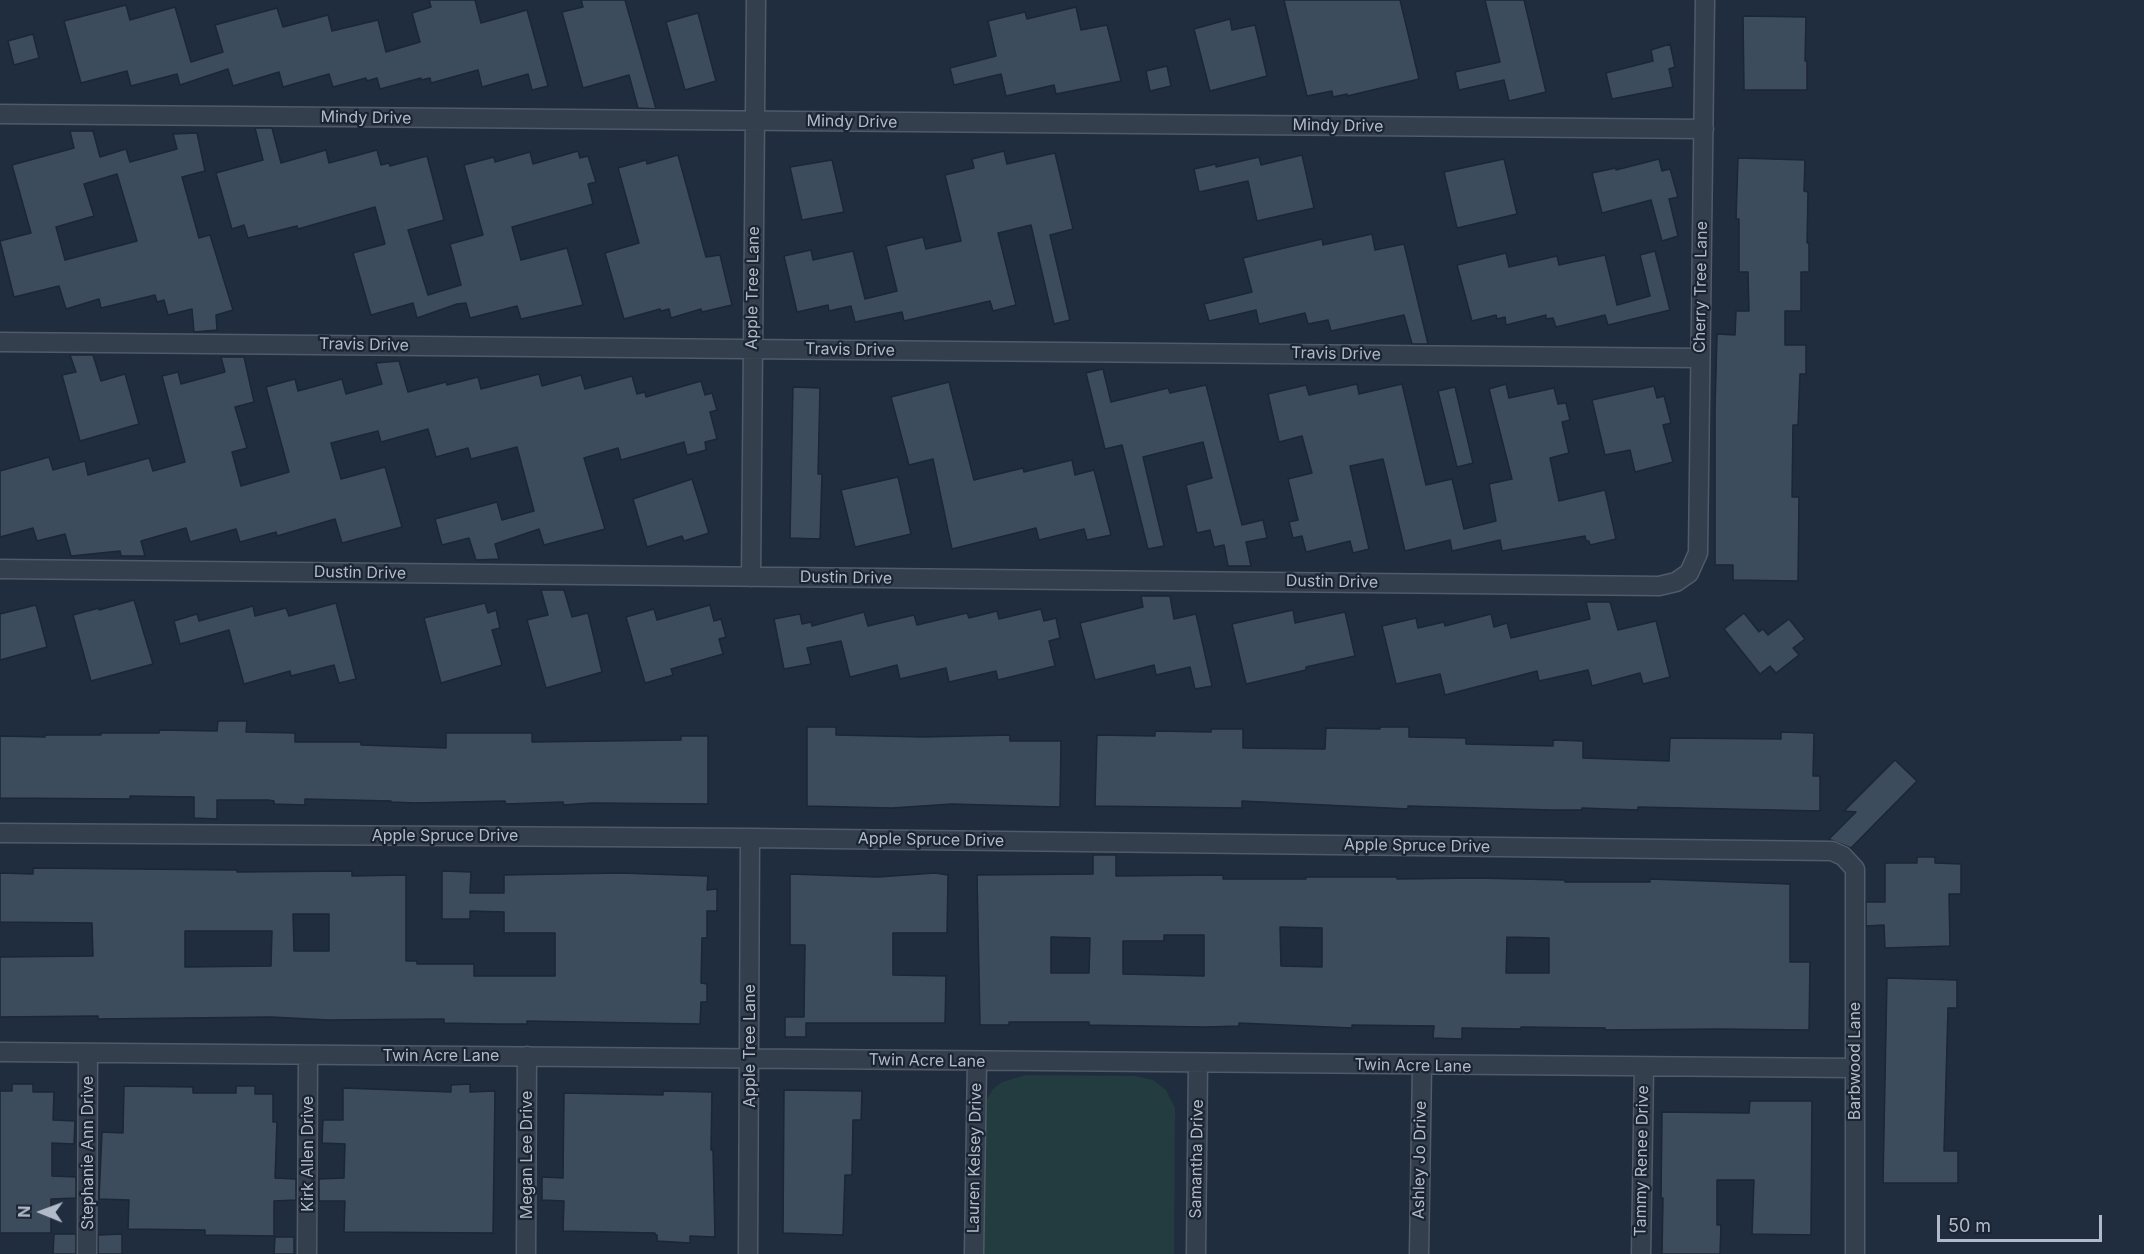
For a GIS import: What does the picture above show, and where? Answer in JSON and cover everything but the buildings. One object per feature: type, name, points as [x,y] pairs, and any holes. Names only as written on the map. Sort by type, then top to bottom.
[{"type":"street","name":"Apple Tree Lane","points":[[751,577],[756,0]]},
{"type":"street","name":"Cherry Tree Lane","points":[[1689,573],[1698,553],[1705,0]]},
{"type":"street","name":"Mindy Drive","points":[[0,114],[1704,129]]},
{"type":"street","name":"Travis Drive","points":[[0,342],[1700,358]]},
{"type":"street","name":"Dustin Drive","points":[[0,569],[1659,586],[1676,582],[1689,573]]},
{"type":"street","name":"Apple Spruce Drive","points":[[0,833],[750,838],[1832,851],[1844,856],[1855,868]]},
{"type":"street","name":"Apple Tree Lane","points":[[748,1254],[750,838]]},
{"type":"street","name":"Barbwood Lane","points":[[1855,868],[1855,1254]]},
{"type":"street","name":"Twin Acre Lane","points":[[0,1052],[1644,1068],[1855,1068]]},
{"type":"street","name":"Stephanie Ann Drive","points":[[87,1254],[88,1053]]},
{"type":"street","name":"Kirk Allen Drive","points":[[307,1254],[308,1055]]},
{"type":"street","name":"Megan Lee Drive","points":[[526,1254],[527,1056]]},
{"type":"street","name":"Lauren Kelsey Drive","points":[[974,1254],[977,1061]]},
{"type":"street","name":"Samantha Drive","points":[[1196,1254],[1198,1064]]},
{"type":"street","name":"Ashley Jo Drive","points":[[1419,1254],[1422,1066]]},
{"type":"street","name":"Tammy Renee Drive","points":[[1641,1254],[1644,1068]]},
{"type":"green space","points":[[1026,1075],[1135,1076],[1153,1080],[1166,1090],[1175,1108],[1174,1254],[983,1254],[984,1112],[987,1099],[993,1089],[1002,1082]]}]
